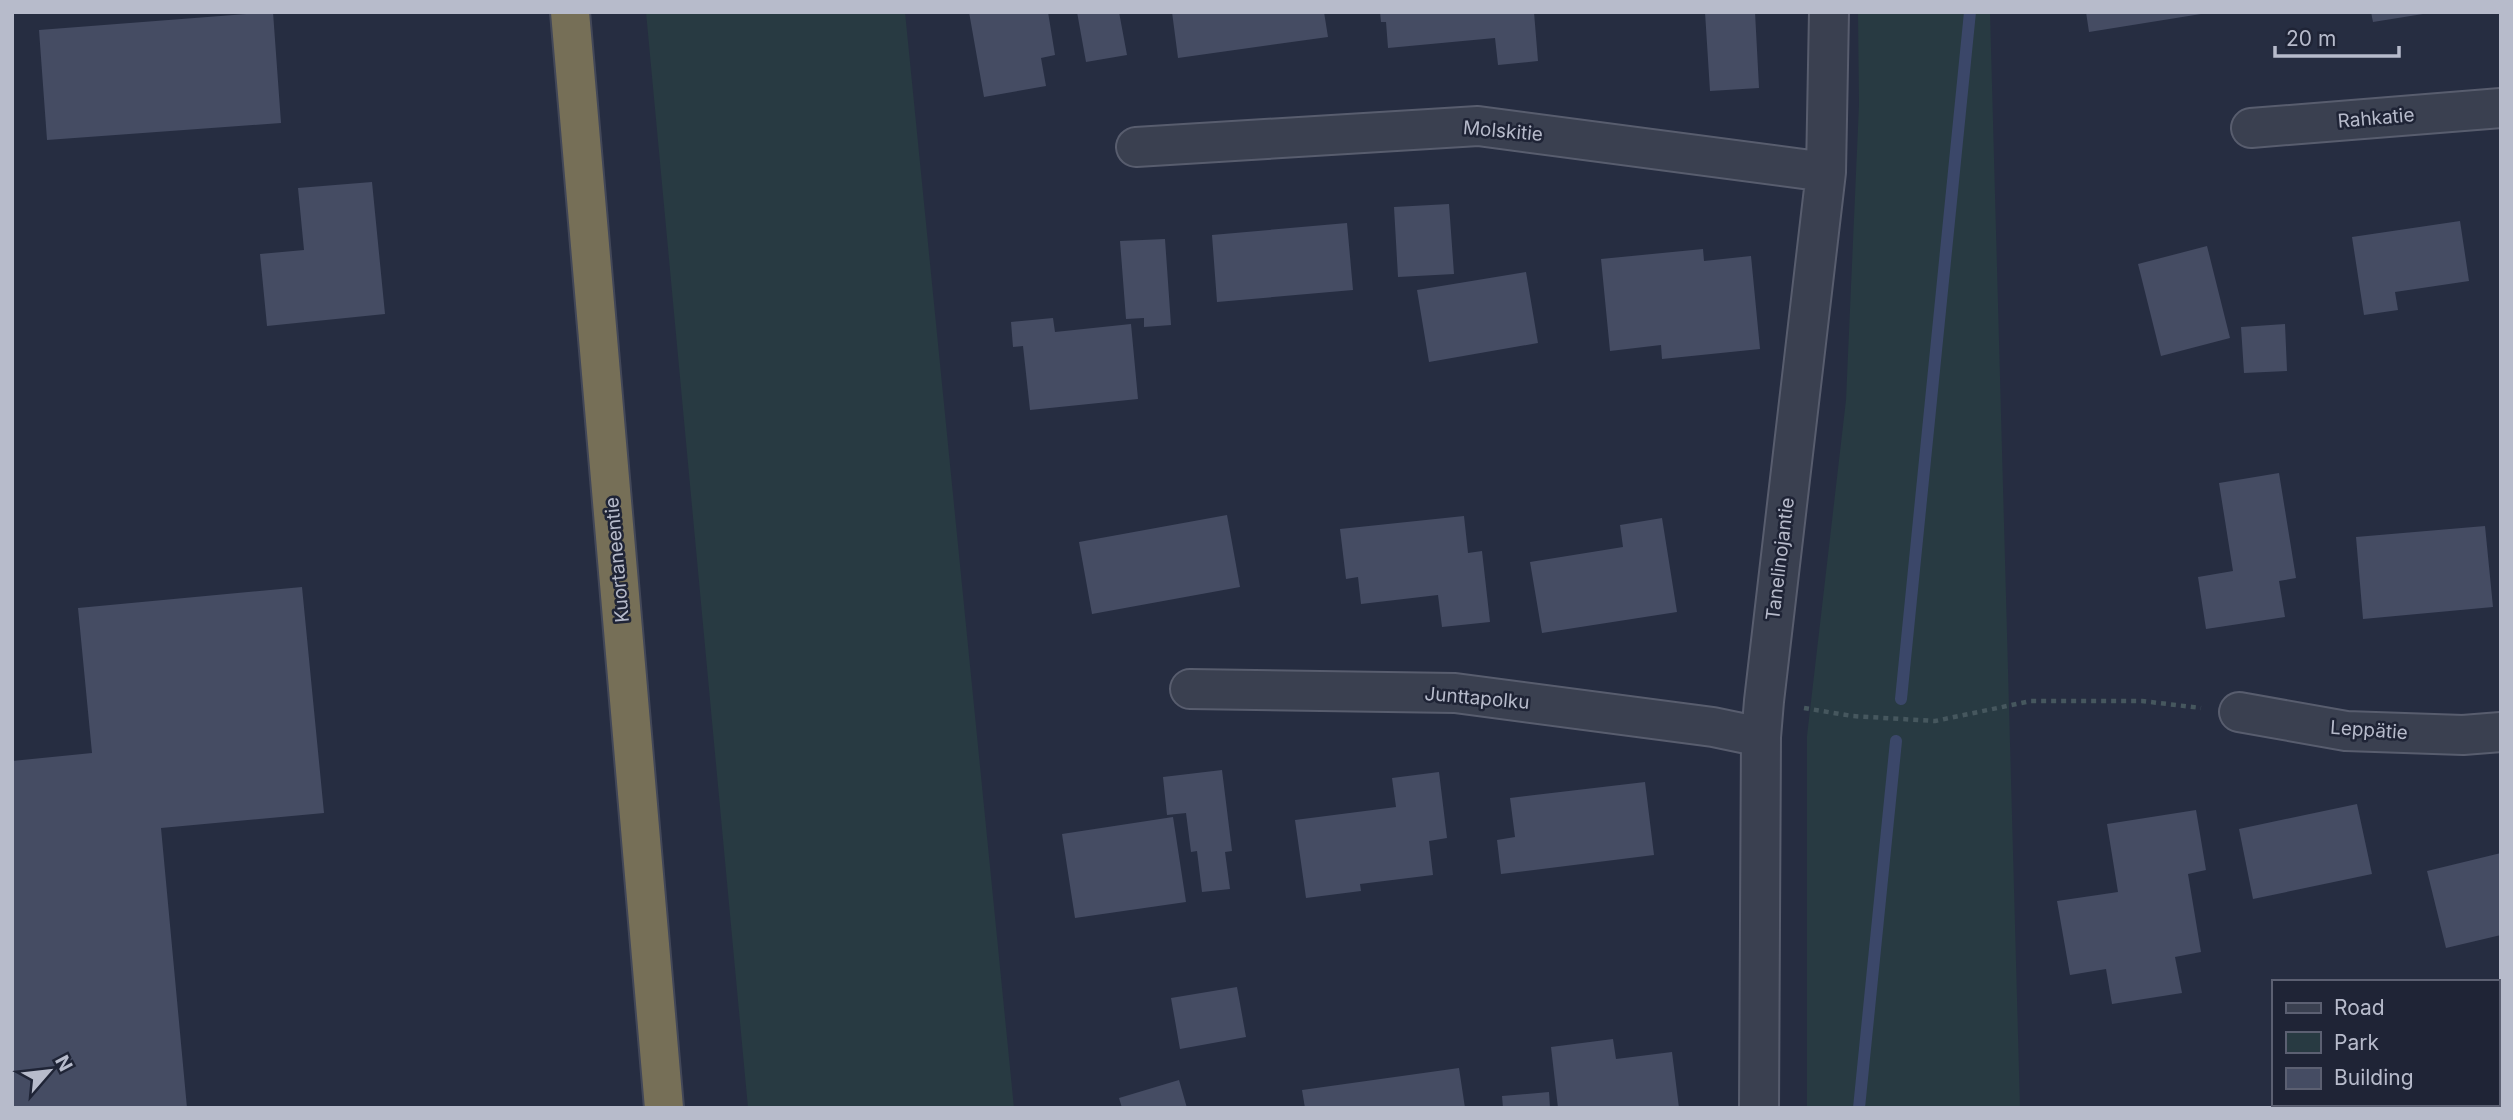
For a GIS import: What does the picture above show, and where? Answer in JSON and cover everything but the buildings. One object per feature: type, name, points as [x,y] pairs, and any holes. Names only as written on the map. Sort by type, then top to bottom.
[{"type":"highway","name":"Kuortaneentie","points":[[570,12],[664,1108]]},
{"type":"street","name":"Tanelinojantie","points":[[1759,1108],[1762,719],[1826,172],[1829,12]]},
{"type":"street","name":"Rahkatie","points":[[2251,128],[2501,108]]},
{"type":"street","name":"Molskitie","points":[[1136,147],[1478,126],[1826,172]]},
{"type":"street","name":"Junttapolku","points":[[1190,689],[1455,693],[1713,727],[1762,719]]},
{"type":"street","name":"Leppätie","points":[[2239,712],[2346,731],[2463,735],[2501,732]]},
{"type":"path","points":[[1762,719],[1852,716],[1935,721],[2031,701],[2142,701],[2239,712]]},
{"type":"green space","points":[[646,12],[905,12],[1014,1108],[748,1108]]},
{"type":"green space","points":[[1858,12],[1990,12],[2020,1108],[1807,1108],[1807,736],[1846,400],[1859,105]]},
{"type":"waterway","points":[[1901,699],[1970,12]]},
{"type":"waterway","points":[[1859,1108],[1896,741]]}]
